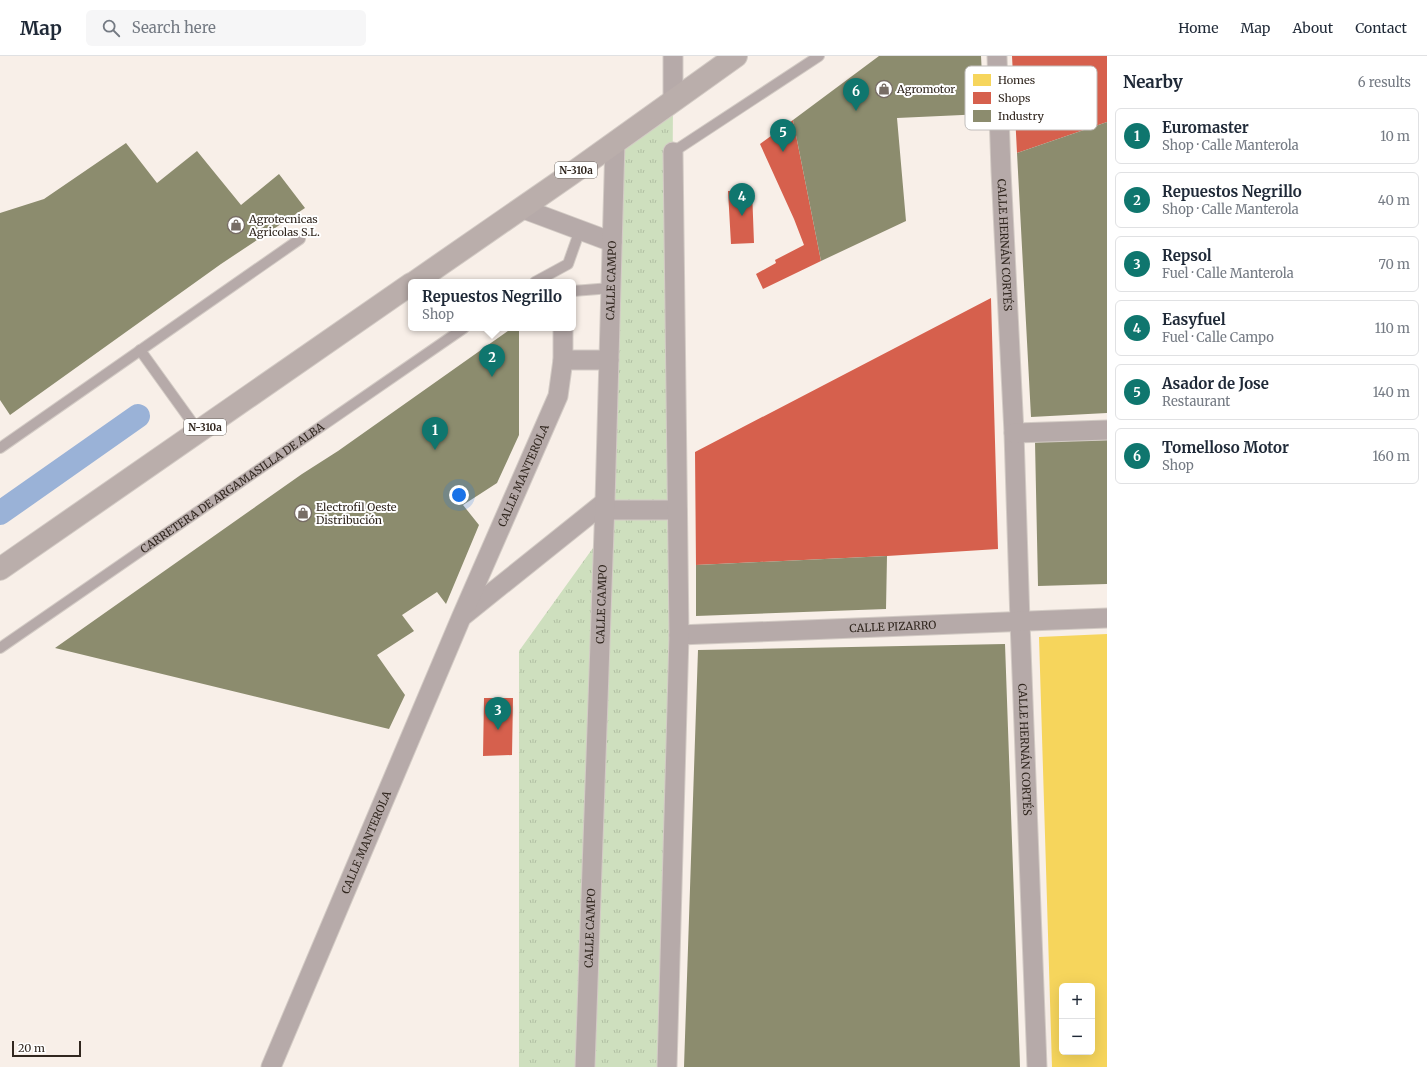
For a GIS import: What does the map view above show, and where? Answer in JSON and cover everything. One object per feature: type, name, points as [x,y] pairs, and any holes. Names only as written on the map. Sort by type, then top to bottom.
[{"type":"highway","name":"N-310a","points":[[419,279],[736,56]]},
{"type":"highway","name":"N-310a","points":[[0,569],[408,286]]},
{"type":"street","points":[[673,56],[673,100]]},
{"type":"street","name":"CALLE HERNÁN CORTÉS","points":[[997,56],[997,66]]},
{"type":"street","name":"CALLE HERNÁN CORTÉS","points":[[1000,130],[1014,433],[1037,1067]]},
{"type":"street","name":"CALLE CAMPO","points":[[585,1067],[615,142]]},
{"type":"street","points":[[667,1067],[678,635],[673,152]]},
{"type":"street","points":[[522,208],[612,242]]},
{"type":"street","name":"CALLE MANTEROLA","points":[[271,1067],[461,618],[558,396],[563,360],[563,331]]},
{"type":"street","points":[[563,360],[609,360]]},
{"type":"street","points":[[1014,433],[1107,430]]},
{"type":"street","points":[[604,506],[677,510]]},
{"type":"street","name":"CALLE MANTEROLA","points":[[461,618],[604,506]]},
{"type":"street","name":"CALLE PIZARRO","points":[[678,635],[1107,618]]},
{"type":"lane","points":[[673,152],[819,56]]},
{"type":"lane","points":[[540,279],[568,264],[580,230]]},
{"type":"lane","points":[[0,448],[300,239]]},
{"type":"lane","points":[[576,291],[611,288]]},
{"type":"lane","name":"CARRETERA DE ARGAMASILLA DE ALBA","points":[[0,648],[460,331]]},
{"type":"lane","points":[[140,350],[199,432]]},
{"type":"green space","points":[[673,100],[667,1067],[519,1067],[519,651],[603,534],[615,142]]},
{"type":"building: Homes","points":[[1107,634],[1107,1067],[1052,1067],[1039,637]]},
{"type":"building: Shops","points":[[1012,56],[1107,56],[1107,122],[1097,125],[1097,66],[1013,66]]},
{"type":"building: Shops","points":[[793,120],[821,261],[763,289],[756,274],[776,263],[775,260],[804,245],[794,219],[760,144]]},
{"type":"building: Shops","points":[[1016,130],[1084,130],[1017,153]]},
{"type":"building: Shops","points":[[752,190],[754,243],[731,244],[728,191]]},
{"type":"building: Shops","points":[[991,298],[998,549],[696,565],[695,452]]},
{"type":"building: Shops","points":[[484,698],[513,698],[512,755],[483,756]]},
{"type":"building: Industry","points":[[879,56],[981,56],[982,66],[965,66],[965,115],[897,118],[906,221],[821,261],[793,120]]},
{"type":"building: Industry","points":[[1107,122],[1107,413],[1031,417],[1017,153],[1084,130],[1097,130],[1097,125]]},
{"type":"building: Industry","points":[[126,143],[157,183],[197,151],[241,205],[279,174],[305,208],[221,264],[10,415],[0,400],[0,213],[44,199]]},
{"type":"building: Industry","points":[[508,331],[519,331],[519,435],[497,483],[463,505],[479,525],[446,604],[437,592],[402,615],[414,631],[377,655],[405,695],[389,729],[55,648],[302,474],[338,451]]},
{"type":"building: Industry","points":[[1107,440],[1107,584],[1038,586],[1035,442]]},
{"type":"building: Industry","points":[[887,556],[886,609],[696,616],[696,565]]},
{"type":"building: Industry","points":[[1005,644],[1020,1067],[684,1067],[698,650]]},
{"type":"waterway","points":[[0,513],[138,416]]},
{"type":"place","name":"Agromotor","points":[[884,89]]},
{"type":"place","name":"Tomelloso Motor","points":[[856,111]]},
{"type":"place","name":"Asador de Jose","points":[[783,152]]},
{"type":"place","name":"Easyfuel","points":[[742,216]]},
{"type":"place","name":"Agrotecnicas Agricolas S.L.","points":[[236,225]]},
{"type":"place","name":"Repuestos Negrillo","points":[[492,377]]},
{"type":"place","name":"Euromaster","points":[[435,450]]},
{"type":"place","name":"Electrofil Oeste Distribución","points":[[303,513]]},
{"type":"place","name":"Repsol","points":[[498,730]]}]
